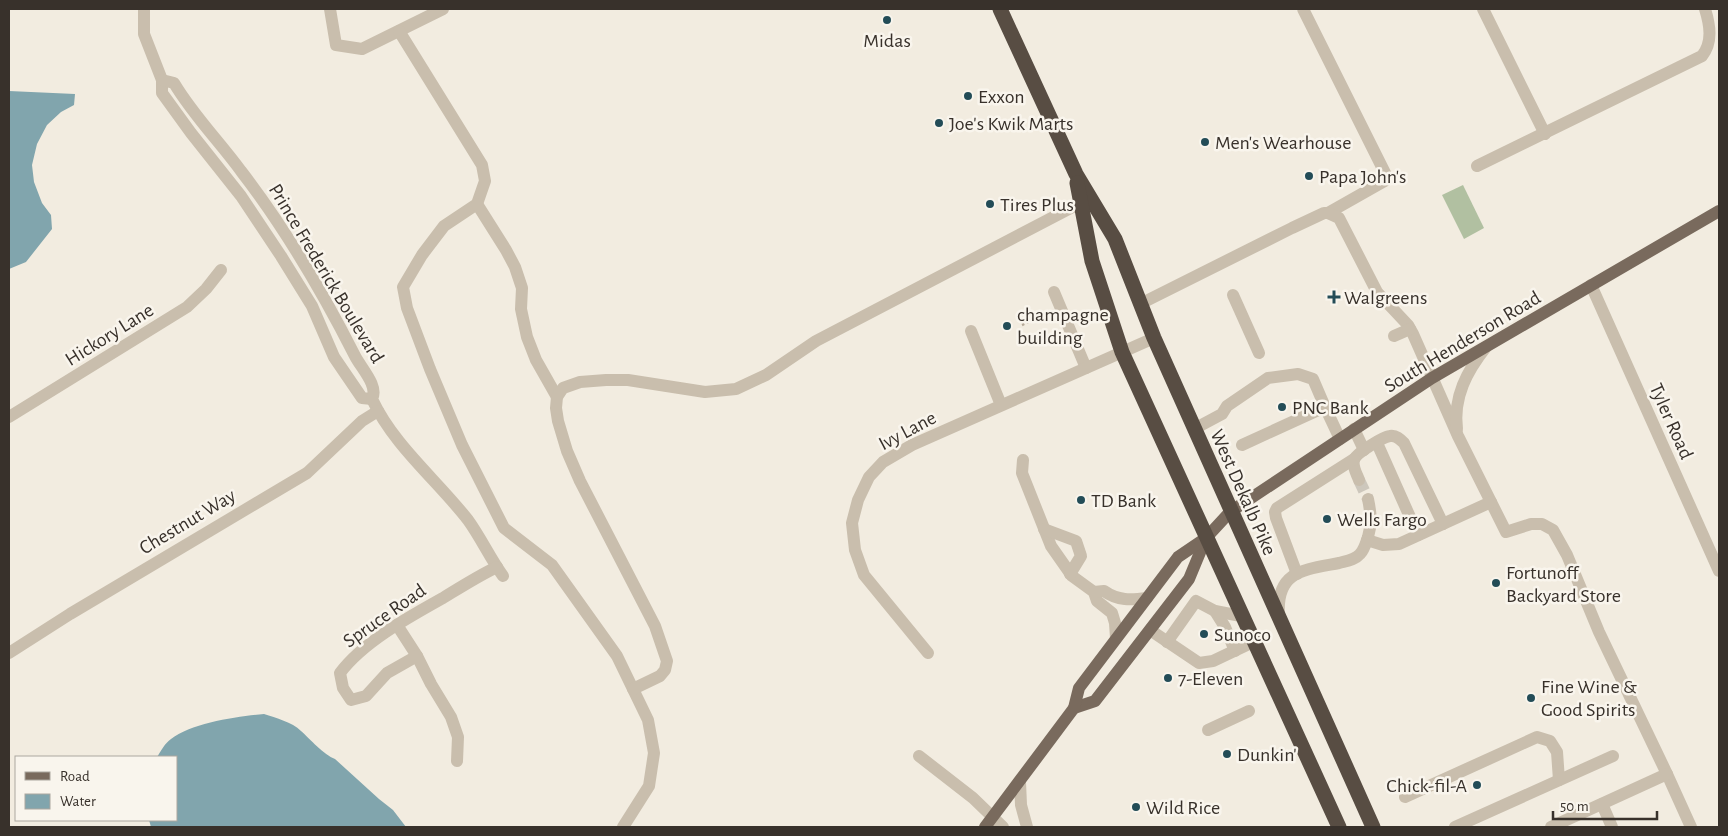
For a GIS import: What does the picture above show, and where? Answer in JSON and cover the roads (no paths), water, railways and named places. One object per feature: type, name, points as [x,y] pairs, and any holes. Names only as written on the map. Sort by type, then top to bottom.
[{"type":"highway","name":"West Dekalb Pike","points":[[1000,9],[1076,174],[1086,201],[1092,261],[1122,352],[1339,827]]},
{"type":"highway","name":"West Dekalb Pike","points":[[1086,201],[1115,239],[1154,338],[1230,512],[1373,827]]},
{"type":"main road","name":"South Henderson Road","points":[[1206,538],[1230,512],[1432,378],[1719,211]]},
{"type":"main road","points":[[989,822],[1074,708],[1078,688],[1116,638],[1178,557],[1206,538]]},
{"type":"main road","points":[[1074,708],[1095,701],[1189,579],[1206,538]]},
{"type":"street","name":"Prince Frederick Boulevard","points":[[144,9],[144,34],[162,80],[162,93],[191,133],[242,196],[312,306],[334,357],[362,398],[375,405],[406,450],[468,521],[500,571]]},
{"type":"street","points":[[330,9],[336,45],[362,49],[443,9]]},
{"type":"street","points":[[1140,304],[1292,228],[1324,213],[1328,213],[1388,180],[1303,9]]},
{"type":"street","points":[[1483,9],[1545,134]]},
{"type":"street","points":[[1477,166],[1702,56],[1707,49],[1710,39],[1709,20],[1704,9]]},
{"type":"street","points":[[399,31],[482,165],[485,181],[477,204],[444,226],[422,255],[404,287],[407,308],[462,445],[504,528],[552,565],[617,656],[648,720],[654,753],[649,786],[623,827]]},
{"type":"street","name":"Prince Frederick Boulevard","points":[[162,80],[174,83],[182,97],[241,170],[283,229],[331,309],[361,367],[374,387],[375,405]]},
{"type":"street","points":[[557,398],[563,388],[580,382],[606,380],[628,380],[705,392],[736,389],[766,375],[816,341],[1086,201]]},
{"type":"street","points":[[477,204],[515,267],[522,288],[521,309],[527,337],[536,360],[557,398],[558,420],[570,459],[655,626],[667,661],[665,670],[660,676],[633,689]]},
{"type":"street","points":[[1328,213],[1339,218],[1377,292],[1410,329],[1458,436],[1506,532],[1531,524],[1542,524],[1553,530],[1634,708],[1691,827]]},
{"type":"street","name":"Hickory Lane","points":[[9,417],[187,307],[206,289],[221,270]]},
{"type":"street","name":"Tyler Road","points":[[1592,286],[1719,571]]},
{"type":"street","points":[[1054,292],[1086,368]]},
{"type":"street","points":[[1233,296],[1259,353]]},
{"type":"street","points":[[1394,336],[1410,329]]},
{"type":"street","points":[[971,331],[1001,405]]},
{"type":"street","name":"Ivy Lane","points":[[928,653],[864,575],[855,550],[852,523],[858,500],[869,478],[883,462],[912,445],[1154,338]]},
{"type":"street","points":[[1458,436],[1456,419],[1460,390],[1474,362],[1487,346]]},
{"type":"street","points":[[1194,429],[1225,418],[1228,406],[1268,378],[1298,374],[1313,379],[1340,439]]},
{"type":"street","name":"Chestnut Way","points":[[9,653],[78,609],[306,472],[362,421],[375,405]]},
{"type":"street","points":[[1242,445],[1324,407]]},
{"type":"street","points":[[1354,430],[1364,450]]},
{"type":"street","points":[[1297,574],[1276,518],[1275,512],[1277,508],[1354,459],[1359,453],[1392,435],[1404,442],[1443,524]]},
{"type":"street","points":[[1376,443],[1418,535]]},
{"type":"street","points":[[1354,459],[1354,466],[1359,480]]},
{"type":"street","points":[[1023,460],[1022,473],[1051,546],[1070,574],[1094,592],[1096,601],[1109,610],[1114,617],[1116,638]]},
{"type":"street","points":[[1279,620],[1278,603],[1280,594],[1284,584],[1291,576],[1311,568],[1350,561],[1359,555],[1367,540],[1372,520],[1368,499]]},
{"type":"street","points":[[1367,540],[1392,546],[1491,502]]},
{"type":"street","points":[[1044,529],[1076,541],[1081,556],[1070,574]]},
{"type":"street","name":"Spruce Road","points":[[417,656],[387,673],[366,696],[351,700],[343,688],[340,673],[348,662],[397,625],[480,574],[500,571]]},
{"type":"street","points":[[1094,592],[1104,591],[1111,596],[1122,599],[1147,598]]},
{"type":"street","points":[[1167,642],[1196,601],[1215,611],[1241,616]]},
{"type":"street","points":[[1215,611],[1225,626],[1236,651]]},
{"type":"street","points":[[397,625],[417,656],[451,717],[458,737],[457,761]]},
{"type":"street","points":[[1150,630],[1199,663],[1214,661],[1253,642]]},
{"type":"street","points":[[1208,730],[1249,711]]},
{"type":"street","points":[[1404,797],[1537,737],[1550,741],[1557,752],[1559,780]]},
{"type":"street","points":[[919,756],[974,798],[989,822],[1003,827]]},
{"type":"street","points":[[1455,827],[1613,756]]},
{"type":"street","points":[[1551,827],[1667,774]]},
{"type":"street","points":[[1020,782],[1021,805],[1027,827]]},
{"type":"street","points":[[1602,804],[1612,827]]},
{"type":"water","points":[[9,91],[75,94],[74,105],[61,112],[47,125],[37,144],[32,165],[34,182],[42,203],[51,215],[52,229],[26,262],[9,269]]},
{"type":"water","points":[[264,714],[293,725],[393,810],[406,827],[151,827],[149,821],[178,821],[178,756],[158,756],[167,743],[180,733],[190,729],[242,716]]},
{"type":"tunnel","points":[[1359,480],[1368,499]]},
{"type":"place","name":"Midas","points":[[887,20]]},
{"type":"place","name":"Exxon","points":[[968,96]]},
{"type":"place","name":"Joe's Kwik Marts","points":[[939,123]]},
{"type":"place","name":"Men's Wearhouse","points":[[1205,142]]},
{"type":"place","name":"Papa John's","points":[[1309,176]]},
{"type":"place","name":"Tires Plus","points":[[990,204]]},
{"type":"place","name":"Walgreens","points":[[1334,297]]},
{"type":"place","name":"champagne building","points":[[1007,326]]},
{"type":"place","name":"PNC Bank","points":[[1282,407]]},
{"type":"place","name":"TD Bank","points":[[1081,500]]},
{"type":"place","name":"Wells Fargo","points":[[1327,519]]},
{"type":"place","name":"Fortunoff Backyard Store","points":[[1496,583]]},
{"type":"place","name":"Sunoco","points":[[1204,634]]},
{"type":"place","name":"7-Eleven","points":[[1168,678]]},
{"type":"place","name":"Fine Wine & Good Spirits","points":[[1531,698]]},
{"type":"place","name":"Dunkin'","points":[[1227,754]]},
{"type":"place","name":"Chick-fil-A","points":[[1477,785]]},
{"type":"place","name":"Wild Rice","points":[[1136,807]]}]
